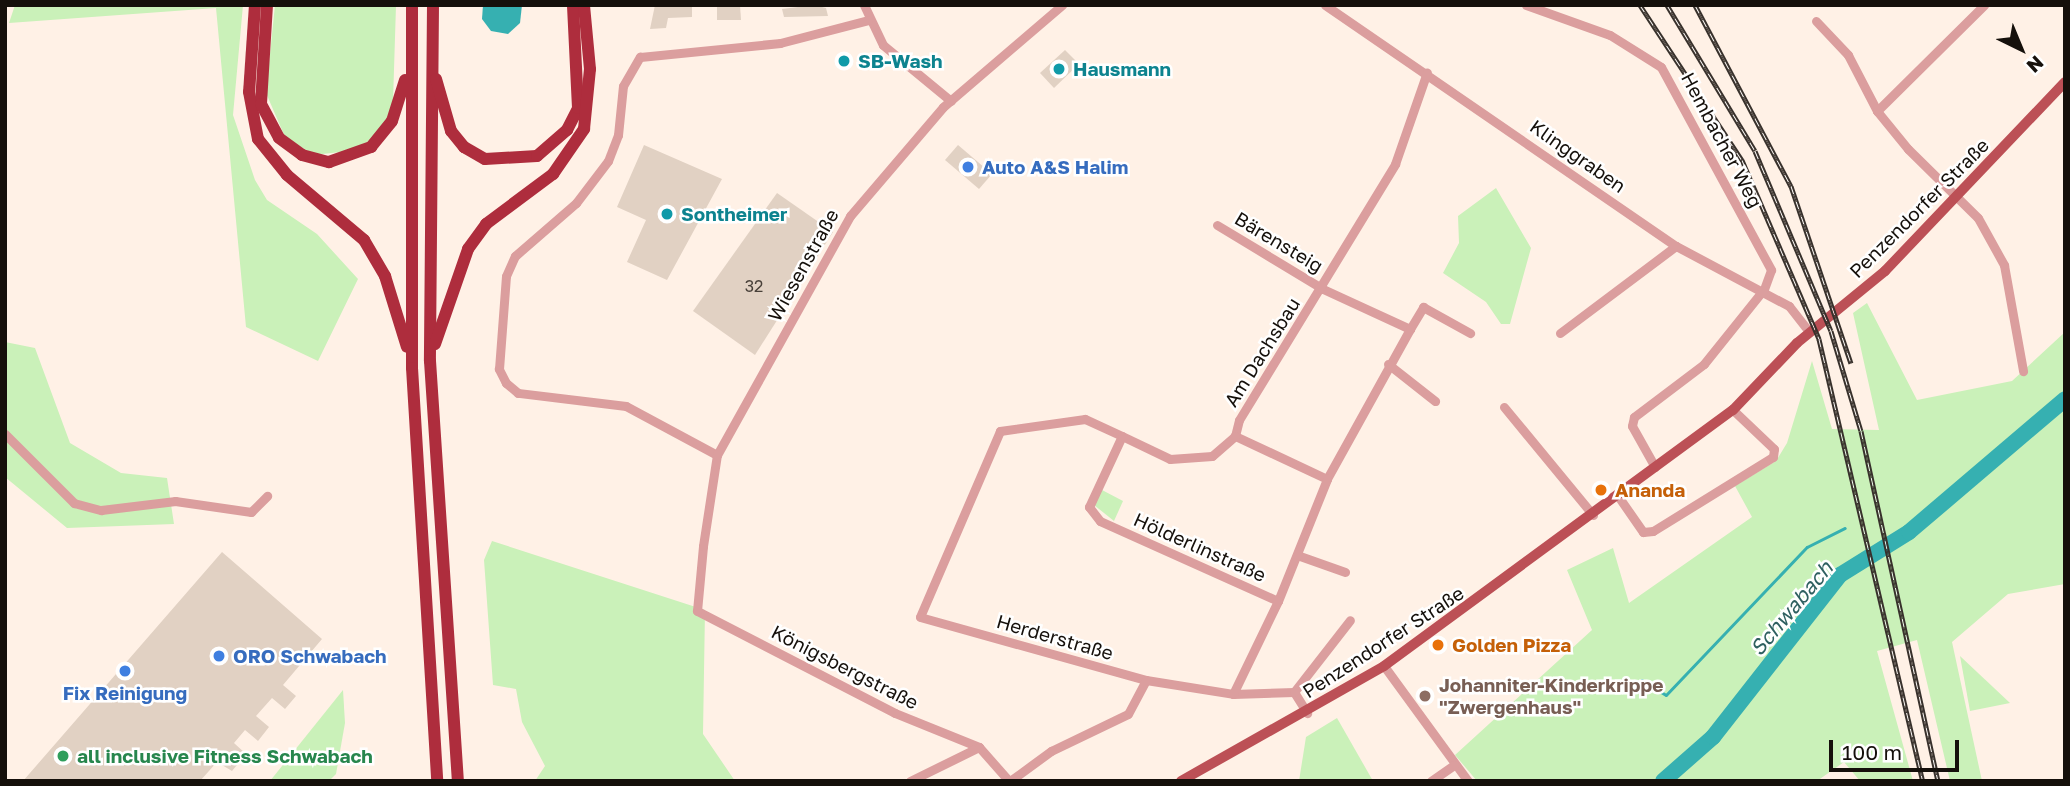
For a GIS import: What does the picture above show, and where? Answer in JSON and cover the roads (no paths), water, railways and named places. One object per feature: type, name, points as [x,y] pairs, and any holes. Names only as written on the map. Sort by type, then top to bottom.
[{"type":"highway","points":[[255,5],[249,92],[258,139],[287,176],[364,240],[385,276],[412,368]]},
{"type":"highway","points":[[267,5],[261,104],[279,138],[302,155],[329,162],[371,148],[392,121],[410,55]]},
{"type":"highway","points":[[412,5],[412,368],[437,781]]},
{"type":"highway","points":[[433,5],[430,361],[458,781]]},
{"type":"highway","points":[[432,48],[439,101],[464,147],[485,159],[537,156],[567,130],[578,108],[573,5]]},
{"type":"highway","points":[[430,361],[468,248],[486,224],[553,174],[584,129],[590,80],[584,5]]},
{"type":"main road","name":"Penzendorfer Straße","points":[[1181,781],[1307,713],[1384,666],[1733,410],[1810,332],[1874,282],[2065,82]]},
{"type":"street","points":[[864,5],[868,20],[883,45],[951,101]]},
{"type":"street","name":"Wiesenstraße","points":[[697,611],[717,455],[850,216],[951,101],[1062,5]]},
{"type":"street","name":"Klinggraben","points":[[1325,5],[1427,72],[1676,246],[1764,289],[1798,313],[1810,332]]},
{"type":"street","name":"Hembacher Weg","points":[[1527,5],[1610,35],[1661,67],[1771,270],[1764,289]]},
{"type":"street","points":[[1877,111],[1984,5]]},
{"type":"street","points":[[717,455],[626,406],[518,393],[506,383],[499,369],[506,276],[515,256],[576,203],[608,161],[618,135],[623,86],[640,57],[780,43],[868,20]]},
{"type":"street","points":[[1816,21],[1848,55],[1877,111],[1978,218],[2004,265],[2022,371]]},
{"type":"street","name":"Am Dachsbau","points":[[1235,436],[1239,420],[1323,289],[1395,164],[1427,72]]},
{"type":"street","name":"Bärensteig","points":[[1217,225],[1323,289],[1410,328]]},
{"type":"street","points":[[1560,333],[1676,246]]},
{"type":"street","points":[[1655,467],[1632,426],[1634,417],[1704,364],[1764,289]]},
{"type":"street","points":[[1278,601],[1327,479],[1388,364],[1423,307],[1470,333]]},
{"type":"street","points":[[1388,364],[1435,401]]},
{"type":"street","points":[[1504,407],[1593,515]]},
{"type":"street","points":[[1618,496],[1643,532],[1653,531],[1773,457],[1774,449],[1733,410]]},
{"type":"street","name":"Herderstraße","points":[[1122,436],[1085,419],[1000,431],[920,617],[1146,680],[1233,694],[1294,692]]},
{"type":"street","points":[[5,434],[74,503],[101,510],[175,501],[251,512],[267,496]]},
{"type":"street","points":[[1122,436],[1170,459],[1212,456],[1235,436],[1327,479]]},
{"type":"street","name":"Hölderlinstraße","points":[[1122,436],[1089,507],[1100,521],[1278,601],[1233,694]]},
{"type":"street","points":[[1297,555],[1345,572]]},
{"type":"street","name":"Königsbergstraße","points":[[697,611],[895,713],[979,747]]},
{"type":"street","points":[[1307,713],[1294,692],[1350,620]]},
{"type":"street","points":[[1384,666],[1468,781]]},
{"type":"street","points":[[910,781],[979,747],[1010,781],[1051,751],[1128,714],[1146,680]]},
{"type":"street","points":[[1431,781],[1454,765]]},
{"type":"water","points":[[483,5],[522,5],[520,23],[508,34],[491,31],[482,19]]},
{"type":"waterway","name":"Schwabach","points":[[1663,781],[1713,737],[1840,575],[1909,532],[2065,399]]},
{"type":"waterway","points":[[1642,680],[1666,695],[1807,547],[1845,528]]},
{"type":"railway","points":[[1640,5],[1742,160],[1819,339],[1923,781]]},
{"type":"railway","points":[[1667,5],[1755,151],[1831,331],[1861,431],[1938,781]]},
{"type":"railway","points":[[1695,5],[1791,186],[1851,363]]},
{"type":"place","name":"SB-Wash","points":[[844,61]]},
{"type":"place","name":"Hausmann","points":[[1059,69]]},
{"type":"place","name":"Auto A&S Halim","points":[[968,167]]},
{"type":"place","name":"Sontheimer","points":[[667,214]]},
{"type":"place","name":"Ananda","points":[[1601,490]]},
{"type":"place","name":"Golden Pizza","points":[[1438,645]]},
{"type":"place","name":"ORO Schwabach","points":[[219,656]]},
{"type":"place","name":"Fix Reinigung","points":[[125,671]]},
{"type":"place","name":"Johanniter-Kinderkrippe \"Zwergenhaus\"","points":[[1425,696]]},
{"type":"place","name":"all inclusive Fitness Schwabach","points":[[63,756]]}]
